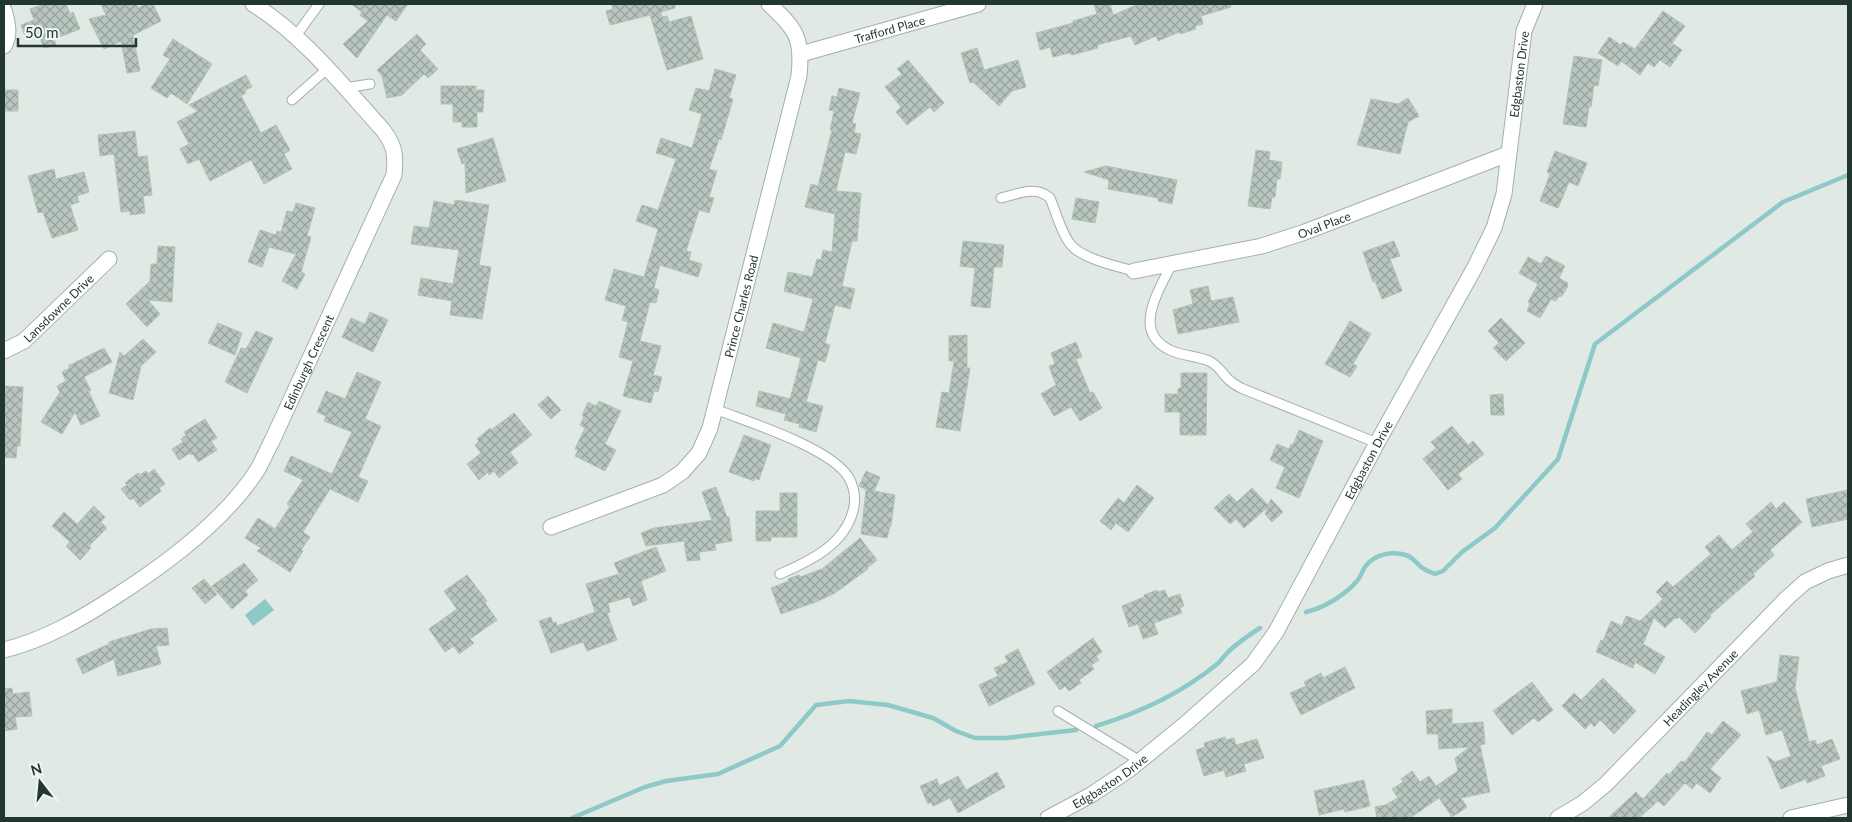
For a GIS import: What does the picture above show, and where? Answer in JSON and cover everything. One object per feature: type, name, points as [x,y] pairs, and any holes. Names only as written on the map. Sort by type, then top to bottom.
[{"type":"street","name":"Edinburgh Crescent","points":[[4,650],[25,645],[73,623],[149,575],[201,534],[235,498],[257,469],[394,175],[396,160],[392,143],[384,130],[282,24],[253,4]]},
{"type":"street","name":"Prince Charles Road","points":[[551,526],[663,485],[682,472],[699,453],[710,428],[799,76],[801,54],[798,39],[790,24],[769,4]]},
{"type":"street","name":"Trafford Place","points":[[801,54],[978,4]]},
{"type":"street","name":"Edgbaston Drive","points":[[1048,818],[1091,795],[1140,761],[1253,664],[1276,632],[1494,228],[1504,194],[1524,31],[1535,4]]},
{"type":"street","points":[[4,10],[8,26],[7,41],[4,46]]},
{"type":"street","name":"Oval Place","points":[[1134,271],[1172,262],[1262,246],[1508,154]]},
{"type":"street","name":"Lansdowne Drive","points":[[4,351],[24,341],[110,259]]},
{"type":"street","name":"Headingley Avenue","points":[[1558,818],[1584,802],[1606,784],[1793,592],[1805,582],[1828,571],[1848,565]]},
{"type":"street","points":[[1791,818],[1848,805]]},
{"type":"lane","points":[[295,37],[319,4]]},
{"type":"lane","points":[[292,100],[327,69]]},
{"type":"lane","points":[[345,88],[370,84]]},
{"type":"lane","points":[[1001,198],[1027,191],[1038,191],[1046,194],[1050,198],[1074,249],[1087,256],[1134,271]]},
{"type":"lane","points":[[1172,262],[1153,301],[1150,324],[1154,339],[1158,344],[1175,352],[1210,362],[1219,368],[1229,380],[1241,388],[1377,442]]},
{"type":"lane","points":[[715,409],[797,441],[825,456],[840,467],[849,477],[854,489],[855,506],[851,521],[842,533],[831,545],[813,559],[780,574]]},
{"type":"lane","points":[[1058,711],[1140,761]]},
{"type":"water","points":[[265,599],[274,610],[253,626],[245,615]]},
{"type":"building","points":[[44,4],[66,4],[70,14],[73,12],[80,29],[54,39],[56,45],[44,48],[37,31],[25,36],[21,25],[34,20],[30,9]]},
{"type":"building","points":[[101,4],[136,4],[138,8],[146,4],[153,4],[161,21],[133,35],[140,71],[127,73],[121,41],[104,49],[89,19],[106,15]]},
{"type":"building","points":[[351,4],[408,4],[396,21],[387,15],[357,58],[343,44],[368,21],[360,15],[362,12]]},
{"type":"building","points":[[612,4],[675,4],[675,8],[661,12],[662,17],[667,16],[669,22],[691,16],[703,59],[667,70],[650,15],[610,25],[606,11],[613,9]]},
{"type":"building","points":[[1094,4],[1110,4],[1113,15],[1139,4],[1230,4],[1231,7],[1201,16],[1203,24],[1195,26],[1196,29],[1180,34],[1179,32],[1158,41],[1156,36],[1135,45],[1131,36],[1097,45],[1098,48],[1072,55],[1069,53],[1053,57],[1050,47],[1040,50],[1036,33],[1097,14]]},
{"type":"building","points":[[1663,11],[1685,26],[1672,43],[1682,50],[1670,67],[1660,60],[1654,67],[1648,63],[1640,75],[1621,61],[1618,66],[1598,53],[1609,37],[1621,45],[1623,42],[1635,49]]},
{"type":"building","points":[[417,34],[426,44],[420,50],[438,69],[428,78],[424,74],[402,95],[387,98],[382,76],[377,70]]},
{"type":"building","points":[[173,39],[212,64],[187,104],[171,93],[167,98],[151,88],[170,59],[163,55]]},
{"type":"building","points":[[977,48],[984,70],[1018,60],[1026,87],[1012,91],[999,106],[973,82],[970,83],[961,53]]},
{"type":"building","points":[[1574,56],[1602,60],[1598,86],[1594,85],[1586,127],[1563,124]]},
{"type":"building","points":[[908,60],[944,103],[934,112],[930,107],[907,125],[896,112],[901,107],[885,87],[902,74],[897,69]]},
{"type":"building","points":[[715,69],[736,75],[729,98],[733,99],[721,140],[719,139],[709,169],[717,171],[709,197],[714,198],[709,213],[699,210],[686,251],[691,252],[689,260],[702,264],[698,277],[660,265],[654,288],[659,290],[656,303],[650,302],[640,341],[661,346],[653,375],[662,377],[658,392],[654,391],[651,403],[623,396],[633,361],[619,357],[628,322],[622,320],[626,306],[605,300],[614,269],[644,277],[658,229],[636,221],[642,205],[658,210],[676,159],[656,153],[661,138],[692,148],[702,114],[689,110],[696,88],[709,91]]},
{"type":"building","points":[[246,75],[252,87],[245,90],[246,93],[241,96],[261,133],[276,125],[290,150],[284,154],[292,169],[264,184],[251,160],[210,181],[199,159],[188,164],[180,149],[189,144],[177,122],[198,111],[189,105]]},
{"type":"building","points":[[441,86],[476,86],[476,90],[484,90],[483,112],[477,112],[477,127],[462,127],[462,122],[453,122],[453,104],[441,104]]},
{"type":"building","points":[[839,88],[860,93],[852,123],[856,124],[854,133],[861,134],[856,154],[845,152],[836,191],[861,193],[857,241],[852,241],[842,286],[855,289],[850,309],[835,305],[825,343],[830,345],[825,362],[818,360],[806,402],[823,406],[816,432],[799,427],[800,424],[784,420],[786,414],[756,406],[759,391],[790,399],[801,358],[766,348],[773,323],[804,332],[813,299],[784,291],[788,272],[812,277],[817,259],[821,260],[823,250],[832,252],[835,214],[805,207],[811,184],[818,186],[832,130],[830,130],[834,111],[829,110],[832,96],[837,97]]},
{"type":"building","points":[[4,90],[18,90],[18,111],[4,111]]},
{"type":"building","points":[[1408,98],[1419,116],[1408,122],[1400,154],[1357,145],[1371,99],[1398,104]]},
{"type":"building","points":[[135,131],[138,157],[147,156],[152,195],[143,196],[145,213],[130,215],[130,211],[121,212],[114,154],[100,156],[98,135]]},
{"type":"building","points":[[493,138],[506,181],[466,193],[465,163],[462,164],[457,149]]},
{"type":"building","points":[[1256,150],[1270,152],[1269,160],[1282,162],[1280,179],[1277,179],[1275,197],[1272,197],[1270,209],[1248,206]]},
{"type":"building","points":[[1555,151],[1587,163],[1578,186],[1569,182],[1558,208],[1540,201],[1550,174],[1547,172]]},
{"type":"building","points":[[1106,166],[1177,180],[1172,204],[1158,201],[1158,198],[1108,189],[1109,180],[1084,172]]},
{"type":"building","points":[[54,169],[56,179],[84,172],[89,192],[77,196],[79,202],[70,205],[78,230],[52,238],[43,212],[38,213],[28,176]]},
{"type":"building","points":[[1076,198],[1099,202],[1095,223],[1072,219]]},
{"type":"building","points":[[455,200],[489,205],[479,265],[491,267],[482,319],[450,315],[452,301],[418,295],[421,278],[453,284],[459,250],[411,244],[414,226],[429,228],[434,201],[454,205]]},
{"type":"building","points":[[296,203],[315,208],[307,236],[311,237],[301,272],[305,274],[297,289],[282,281],[296,254],[269,247],[262,267],[248,262],[260,230],[276,235],[277,231],[281,232],[287,211],[293,212]]},
{"type":"building","points":[[963,241],[1004,245],[1002,267],[994,267],[990,308],[971,306],[975,268],[960,266]]},
{"type":"building","points":[[1394,241],[1400,256],[1390,259],[1402,291],[1382,299],[1375,281],[1373,282],[1363,252]]},
{"type":"building","points":[[158,246],[175,247],[172,302],[148,300],[160,314],[147,327],[126,304],[150,281],[151,264],[157,264]]},
{"type":"building","points":[[1546,256],[1565,266],[1559,278],[1568,283],[1568,286],[1562,296],[1558,297],[1556,301],[1551,299],[1540,318],[1527,311],[1530,304],[1528,302],[1538,284],[1519,273],[1528,257],[1541,264]]},
{"type":"building","points":[[1208,286],[1211,301],[1233,297],[1239,322],[1178,334],[1173,310],[1193,304],[1190,290]]},
{"type":"building","points":[[370,312],[388,320],[373,352],[342,337],[351,318],[365,324]]},
{"type":"building","points":[[1501,318],[1525,343],[1506,361],[1493,348],[1499,343],[1488,331]]},
{"type":"building","points":[[1350,321],[1371,334],[1353,364],[1357,366],[1350,377],[1325,364]]},
{"type":"building","points":[[218,323],[242,333],[235,355],[208,343]]},
{"type":"building","points":[[256,331],[273,338],[247,393],[225,382],[241,348],[246,349]]},
{"type":"building","points":[[967,335],[967,368],[970,368],[960,431],[936,427],[942,392],[949,393],[954,361],[949,361],[949,336]]},
{"type":"building","points":[[143,339],[156,352],[141,366],[133,400],[109,393],[120,352],[124,356]]},
{"type":"building","points":[[1076,342],[1082,357],[1076,359],[1090,393],[1093,392],[1102,408],[1080,421],[1071,407],[1054,416],[1041,394],[1056,385],[1049,366],[1055,364],[1051,353]]},
{"type":"building","points":[[104,348],[112,362],[84,377],[100,416],[81,425],[75,412],[62,434],[41,422],[60,392],[57,386],[66,381],[62,372],[70,368],[68,366]]},
{"type":"building","points":[[357,372],[381,382],[365,419],[381,426],[358,477],[368,481],[358,502],[330,489],[303,532],[310,537],[290,572],[257,551],[261,548],[245,538],[258,518],[275,529],[290,506],[287,504],[303,480],[284,471],[291,456],[332,474],[352,432],[324,421],[326,416],[317,412],[326,391],[345,399]]},
{"type":"building","points":[[1181,373],[1207,373],[1206,435],[1180,435],[1180,412],[1165,412],[1165,394],[1178,394],[1178,389],[1181,388]]},
{"type":"building","points":[[4,386],[23,387],[20,446],[17,446],[16,458],[4,457]]},
{"type":"building","points":[[1503,394],[1504,415],[1491,415],[1490,395]]},
{"type":"building","points":[[548,396],[561,410],[551,419],[538,405]]},
{"type":"building","points":[[599,401],[621,411],[605,444],[616,450],[605,471],[575,456],[578,450],[575,449],[585,428],[580,425],[588,402],[596,406]]},
{"type":"building","points":[[514,413],[532,435],[510,452],[518,463],[499,478],[494,471],[489,475],[488,472],[479,480],[467,464],[481,453],[475,445],[479,441],[477,439],[490,428],[491,430]]},
{"type":"building","points":[[205,419],[217,438],[211,441],[217,450],[198,462],[193,454],[191,455],[190,453],[179,460],[172,449],[183,442],[181,439],[186,435],[184,432]]},
{"type":"building","points":[[1452,426],[1468,445],[1473,441],[1484,454],[1458,474],[1462,479],[1448,490],[1423,459],[1436,448],[1431,442]]},
{"type":"building","points":[[1299,430],[1323,441],[1299,498],[1276,488],[1285,467],[1270,460],[1277,444],[1289,449],[1291,444],[1293,445]]},
{"type":"building","points":[[744,435],[771,445],[759,480],[755,478],[754,481],[729,472]]},
{"type":"building","points":[[154,469],[165,484],[159,488],[161,491],[140,507],[133,498],[130,500],[121,489],[127,485],[125,483],[138,473],[140,475],[146,471],[148,474]]},
{"type":"building","points":[[866,471],[880,477],[874,491],[895,495],[891,526],[887,538],[861,534],[866,490],[869,491],[859,486]]},
{"type":"building","points":[[1137,485],[1154,498],[1128,532],[1116,523],[1111,530],[1100,521],[1118,498],[1124,503]]},
{"type":"building","points":[[716,487],[727,517],[729,517],[732,541],[715,544],[716,550],[699,552],[700,560],[687,561],[684,541],[646,546],[641,533],[654,528],[712,520],[702,492]]},
{"type":"building","points":[[1252,488],[1268,505],[1271,499],[1283,512],[1272,522],[1265,514],[1268,507],[1244,528],[1236,519],[1230,524],[1214,508],[1229,494],[1237,502]]},
{"type":"building","points":[[1848,490],[1848,519],[1812,527],[1806,499]]},
{"type":"building","points":[[780,493],[797,493],[797,537],[771,537],[771,541],[756,541],[756,511],[780,511]]},
{"type":"building","points":[[1771,502],[1776,509],[1784,502],[1802,522],[1770,550],[1774,555],[1753,574],[1755,576],[1710,615],[1711,617],[1695,633],[1679,617],[1675,618],[1665,628],[1654,618],[1643,644],[1665,657],[1655,674],[1635,662],[1633,668],[1596,652],[1601,640],[1603,641],[1611,621],[1622,626],[1626,616],[1640,621],[1663,599],[1656,592],[1667,581],[1673,587],[1711,554],[1705,547],[1719,535],[1732,550],[1753,532],[1746,524]]},
{"type":"building","points":[[94,506],[105,517],[101,522],[107,528],[89,546],[91,548],[80,560],[66,546],[70,542],[52,526],[64,512],[77,524]]},
{"type":"building","points":[[860,538],[877,560],[868,569],[835,593],[816,602],[781,614],[771,588],[789,581],[788,579],[822,569]]},
{"type":"building","points":[[656,547],[666,571],[641,581],[647,600],[633,606],[630,597],[608,603],[610,612],[607,613],[617,640],[587,651],[583,642],[551,653],[539,621],[551,617],[553,623],[556,622],[557,626],[595,612],[586,584],[619,574],[614,563]]},
{"type":"building","points":[[244,563],[258,580],[245,591],[248,595],[232,609],[212,586]]},
{"type":"building","points":[[467,575],[487,601],[485,603],[497,620],[470,639],[474,643],[459,654],[454,646],[445,652],[429,629],[457,609],[444,591]]},
{"type":"building","points":[[204,579],[217,594],[205,604],[192,588]]},
{"type":"building","points":[[1157,590],[1158,592],[1165,590],[1168,598],[1180,594],[1184,606],[1180,608],[1182,613],[1154,623],[1158,634],[1143,639],[1138,624],[1129,627],[1122,606]]},
{"type":"building","points":[[167,628],[169,645],[156,646],[161,664],[118,676],[114,659],[83,674],[76,659],[109,644],[109,642],[151,629]]},
{"type":"building","points":[[1093,638],[1102,652],[1096,656],[1099,660],[1091,665],[1094,669],[1079,680],[1081,683],[1069,691],[1065,686],[1060,690],[1047,672]]},
{"type":"building","points":[[1018,649],[1035,684],[989,706],[979,685],[998,676],[994,668],[1008,662],[1005,656]]},
{"type":"building","points":[[1780,655],[1799,657],[1795,688],[1809,742],[1815,740],[1817,745],[1832,739],[1840,759],[1821,766],[1825,776],[1807,783],[1806,779],[1781,789],[1767,756],[1775,762],[1791,756],[1782,730],[1766,735],[1759,710],[1747,714],[1741,691],[1777,682]]},
{"type":"building","points":[[1345,667],[1355,688],[1301,715],[1290,693],[1306,686],[1304,682],[1321,673],[1323,678]]},
{"type":"building","points":[[1603,678],[1636,711],[1614,734],[1600,720],[1594,727],[1591,723],[1585,729],[1562,706],[1574,693],[1581,700]]},
{"type":"building","points":[[1532,682],[1553,710],[1538,722],[1534,718],[1512,735],[1493,711]]},
{"type":"building","points":[[12,688],[13,694],[29,692],[32,716],[15,717],[17,729],[4,731],[4,689]]},
{"type":"building","points":[[1452,709],[1452,724],[1483,722],[1485,744],[1480,745],[1490,792],[1461,798],[1467,807],[1452,817],[1439,798],[1410,818],[1377,818],[1375,807],[1385,805],[1398,798],[1392,789],[1403,782],[1401,779],[1412,771],[1420,782],[1429,776],[1436,786],[1458,771],[1455,758],[1470,747],[1439,749],[1438,734],[1427,734],[1426,711]]},
{"type":"building","points":[[1723,721],[1741,735],[1710,769],[1721,778],[1710,793],[1697,783],[1692,789],[1685,783],[1664,806],[1658,801],[1639,818],[1608,818],[1636,792],[1643,799],[1667,773],[1669,775],[1681,761],[1685,762],[1707,732],[1712,735]]},
{"type":"building","points":[[1225,737],[1226,740],[1234,738],[1236,745],[1257,739],[1264,758],[1244,764],[1246,771],[1226,777],[1224,770],[1204,776],[1196,750],[1205,747],[1204,743]]},
{"type":"building","points":[[997,772],[1005,787],[958,813],[950,798],[933,806],[931,802],[928,804],[920,786],[937,779],[939,786],[958,776],[966,790]]},
{"type":"building","points":[[1364,780],[1370,806],[1345,812],[1344,809],[1319,815],[1314,791]]},
{"type":"waterway","points":[[1306,612],[1327,604],[1340,596],[1352,586],[1369,563],[1378,556],[1395,553],[1406,555],[1429,572],[1435,574],[1443,571],[1462,552],[1495,528],[1558,459],[1595,344],[1783,202],[1848,175]]},
{"type":"waterway","points":[[1096,726],[1143,709],[1174,694],[1216,665],[1229,651],[1260,628]]},
{"type":"waterway","points":[[572,818],[645,787],[666,781],[718,774],[780,746],[816,705],[849,701],[888,705],[933,718],[956,731],[975,738],[1006,738],[1076,730]]}]
